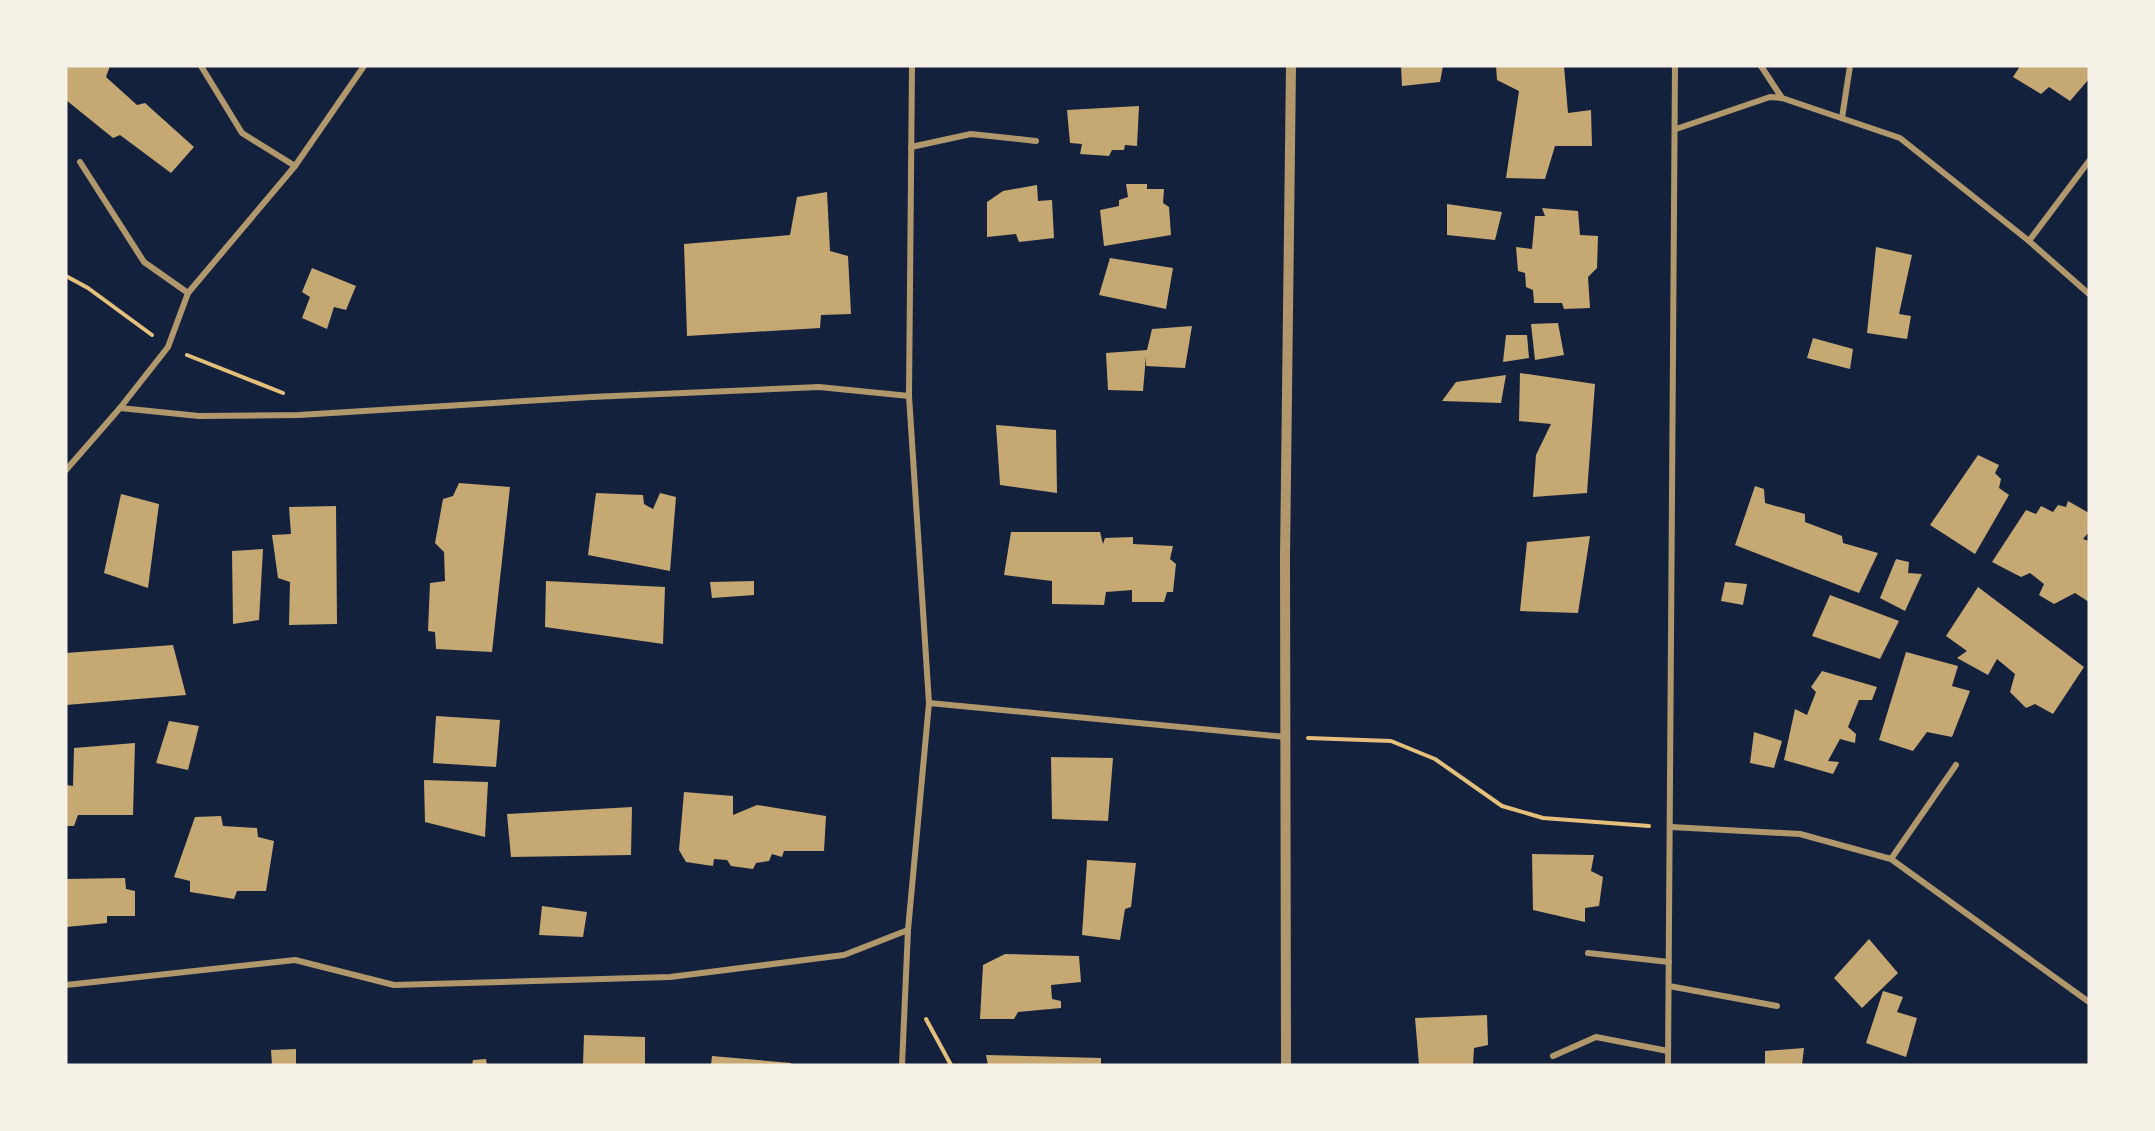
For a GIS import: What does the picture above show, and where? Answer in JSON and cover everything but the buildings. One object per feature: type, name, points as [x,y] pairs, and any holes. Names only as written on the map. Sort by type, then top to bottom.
[{"type":"street","points":[[201,66],[242,133],[295,166]]},
{"type":"street","points":[[66,470],[120,408],[168,347],[188,293],[295,166],[364,66]]},
{"type":"street","points":[[902,1065],[908,930],[929,703],[909,396],[912,66]]},
{"type":"street","points":[[1286,1065],[1291,66]]},
{"type":"street","points":[[1668,1065],[1675,66]]},
{"type":"street","points":[[1761,66],[1782,98]]},
{"type":"street","points":[[1842,118],[1850,66]]},
{"type":"street","points":[[1676,129],[1770,97],[1782,98],[1900,138],[2029,242],[2089,294]]},
{"type":"street","points":[[911,147],[971,134],[1036,141]]},
{"type":"street","points":[[2029,242],[2089,160]]},
{"type":"street","points":[[80,162],[144,262],[188,293]]},
{"type":"street","points":[[120,408],[199,416],[299,415],[591,397],[819,387],[909,396]]},
{"type":"street","points":[[929,703],[1286,737]]},
{"type":"street","points":[[1891,859],[1956,765]]},
{"type":"street","points":[[1671,827],[1800,834],[1891,859],[2089,1002]]},
{"type":"street","points":[[66,985],[295,960],[394,985],[670,977],[844,955],[908,930]]},
{"type":"street","points":[[1588,953],[1669,962]]},
{"type":"street","points":[[1669,986],[1777,1006]]},
{"type":"street","points":[[1553,1056],[1596,1037],[1668,1051]]},
{"type":"path","points":[[66,276],[116,307],[168,347],[290,396]]},
{"type":"path","points":[[1286,737],[1391,741],[1435,759],[1502,806],[1543,818],[1671,827]]}]
